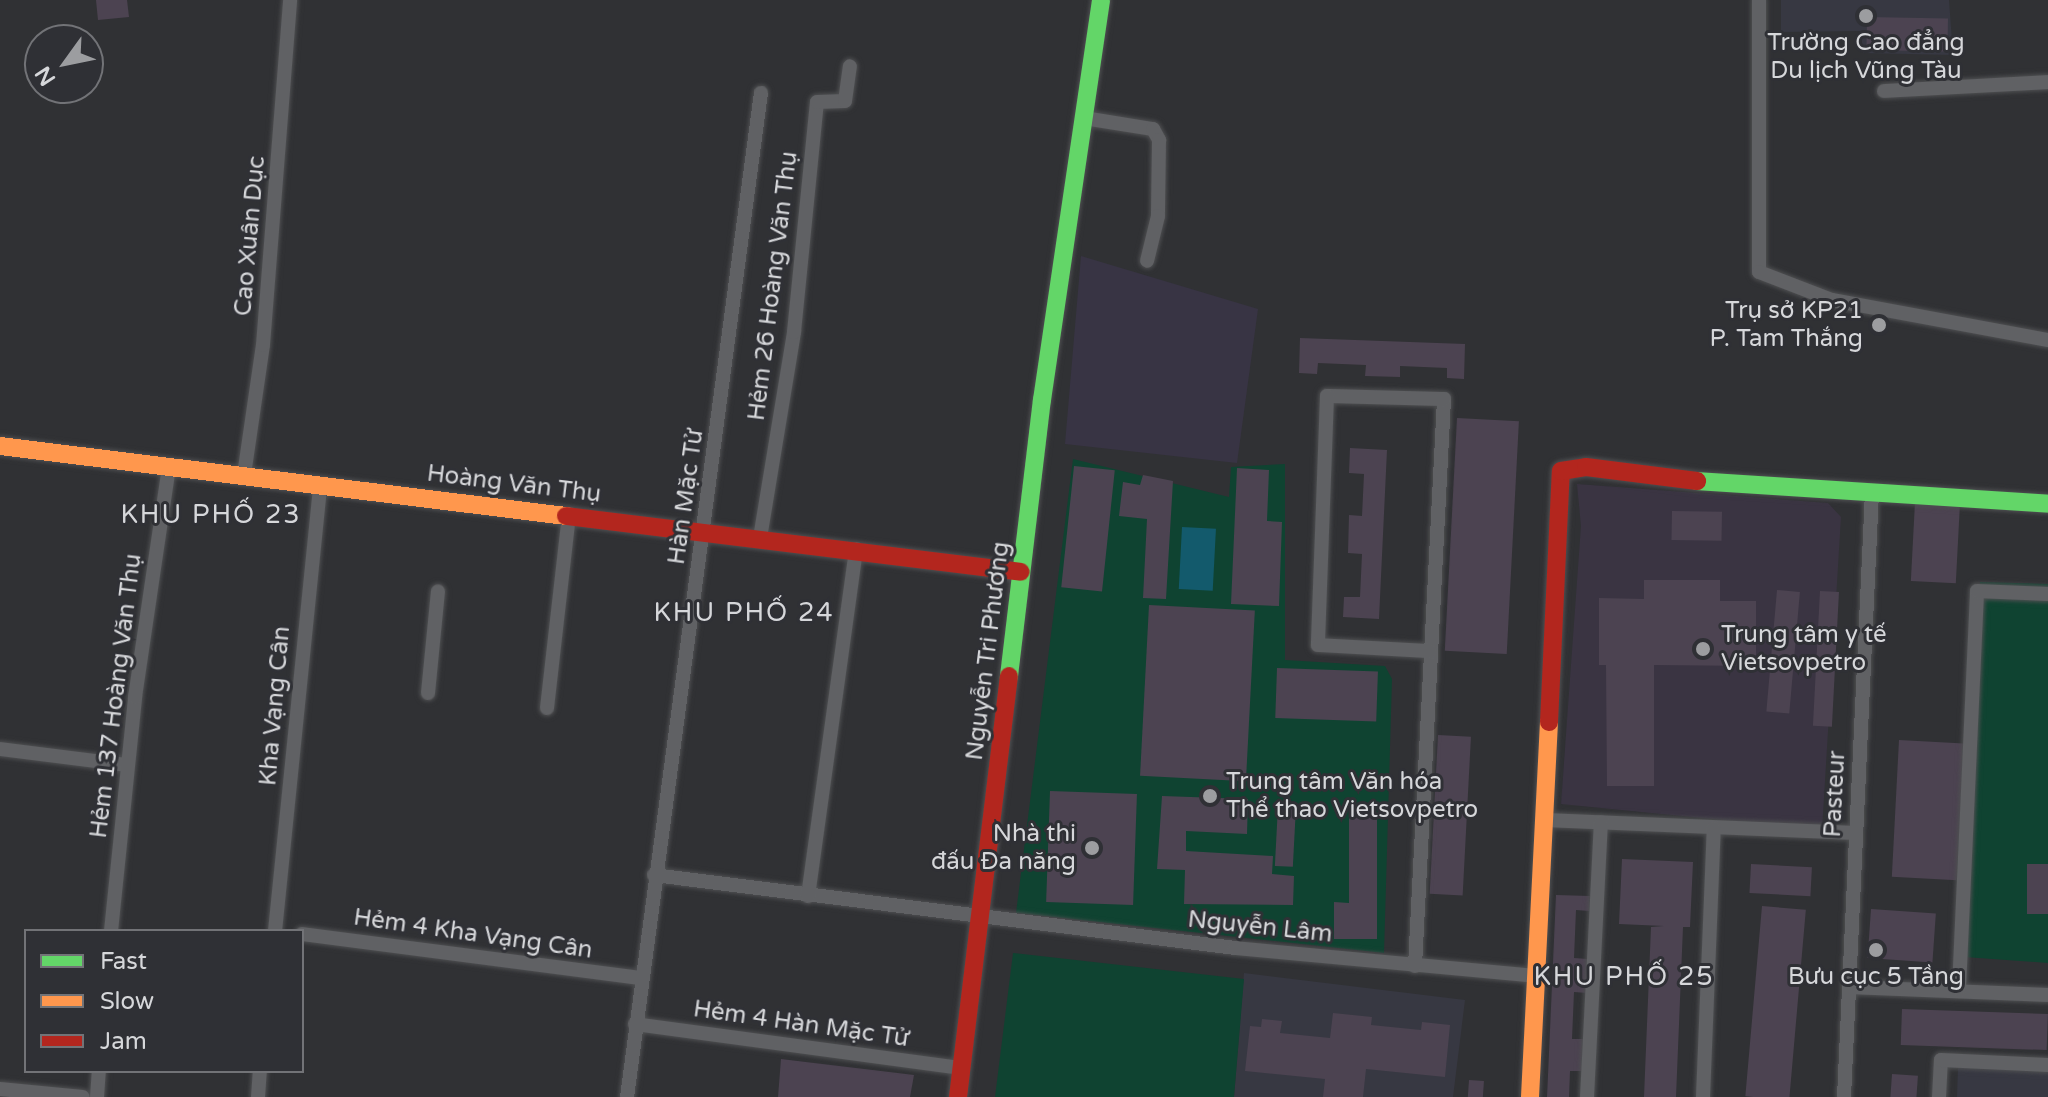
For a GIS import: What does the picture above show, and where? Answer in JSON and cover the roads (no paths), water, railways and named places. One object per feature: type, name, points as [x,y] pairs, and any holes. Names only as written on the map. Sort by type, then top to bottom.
[{"type":"street","name":"Cao Xuân Dục","points":[[244,475],[263,345],[290,0]]},
{"type":"street","name":"Nguyễn Tri Phương","points":[[958,1097],[1021,572],[1101,0]]},
{"type":"street","points":[[1759,0],[1759,272],[1832,300],[2048,340]]},
{"type":"street","name":"Hẻm 26 Hoàng Văn Thụ","points":[[760,538],[794,332],[817,102],[845,101],[850,66]]},
{"type":"street","points":[[1884,91],[2048,82]]},
{"type":"street","name":"Hàn Mặc Tử","points":[[627,1097],[639,978],[705,531],[761,93]]},
{"type":"street","points":[[1084,118],[1153,129],[1159,140],[1158,216],[1147,261]]},
{"type":"street","points":[[1415,966],[1444,399],[1327,396],[1318,645],[1430,651]]},
{"type":"street","name":"Hoàng Văn Thụ","points":[[0,446],[856,549],[1021,572]]},
{"type":"street","name":"Hẻm 137 Hoàng Văn Thụ","points":[[111,929],[127,765],[169,467]]},
{"type":"street","points":[[1530,1097],[1561,471],[1586,467],[1723,484],[2048,504]]},
{"type":"street","name":"Kha Vạng Cân","points":[[275,929],[320,485]]},
{"type":"street","name":"Pasteur","points":[[1844,1097],[1872,493]]},
{"type":"street","points":[[547,708],[569,514]]},
{"type":"street","points":[[808,896],[856,549]]},
{"type":"street","points":[[428,693],[438,591]]},
{"type":"street","points":[[1959,989],[1977,591],[2048,594]]},
{"type":"street","points":[[0,749],[127,765]]},
{"type":"street","points":[[1546,820],[1855,833]]},
{"type":"street","points":[[1587,1097],[1601,822]]},
{"type":"street","points":[[1703,1097],[1714,828]]},
{"type":"street","name":"Nguyễn Lâm","points":[[654,875],[980,919],[1415,966],[1537,976]]},
{"type":"street","name":"Hẻm 4 Kha Vạng Cân","points":[[304,934],[639,978]]},
{"type":"street","points":[[1850,987],[1959,989],[2048,995]]},
{"type":"street","name":"Hẻm 4 Hàn Mặc Tử","points":[[635,1024],[962,1068]]},
{"type":"street","points":[[1939,1097],[1941,1060],[2048,1065]]},
{"type":"street","points":[[97,1097],[99,1073]]},
{"type":"street","points":[[258,1097],[260,1073]]},
{"type":"street","points":[[0,1089],[83,1097]]},
{"type":"water","points":[[1182,527],[1216,529],[1213,591],[1179,589]]},
{"type":"place","name":"Trường Cao đẳng Du lịch Vũng Tàu","points":[[1866,16]]},
{"type":"place","name":"Trụ sở KP21 P. Tam Thắng","points":[[1879,325]]},
{"type":"place","name":"Trung tâm y tế Vietsovpetro","points":[[1703,649]]},
{"type":"place","name":"Trung tâm Văn hóa Thể thao Vietsovpetro","points":[[1210,796]]},
{"type":"place","name":"Nhà thi đấu Đa năng","points":[[1092,848]]},
{"type":"place","name":"Bưu cục 5 Tầng","points":[[1876,950]]},
{"type":"district","name":"KHU PHỐ 23","points":[[211,515]]},
{"type":"district","name":"KHU PHỐ 24","points":[[744,613]]},
{"type":"district","name":"KHU PHỐ 25","points":[[1624,977]]}]
